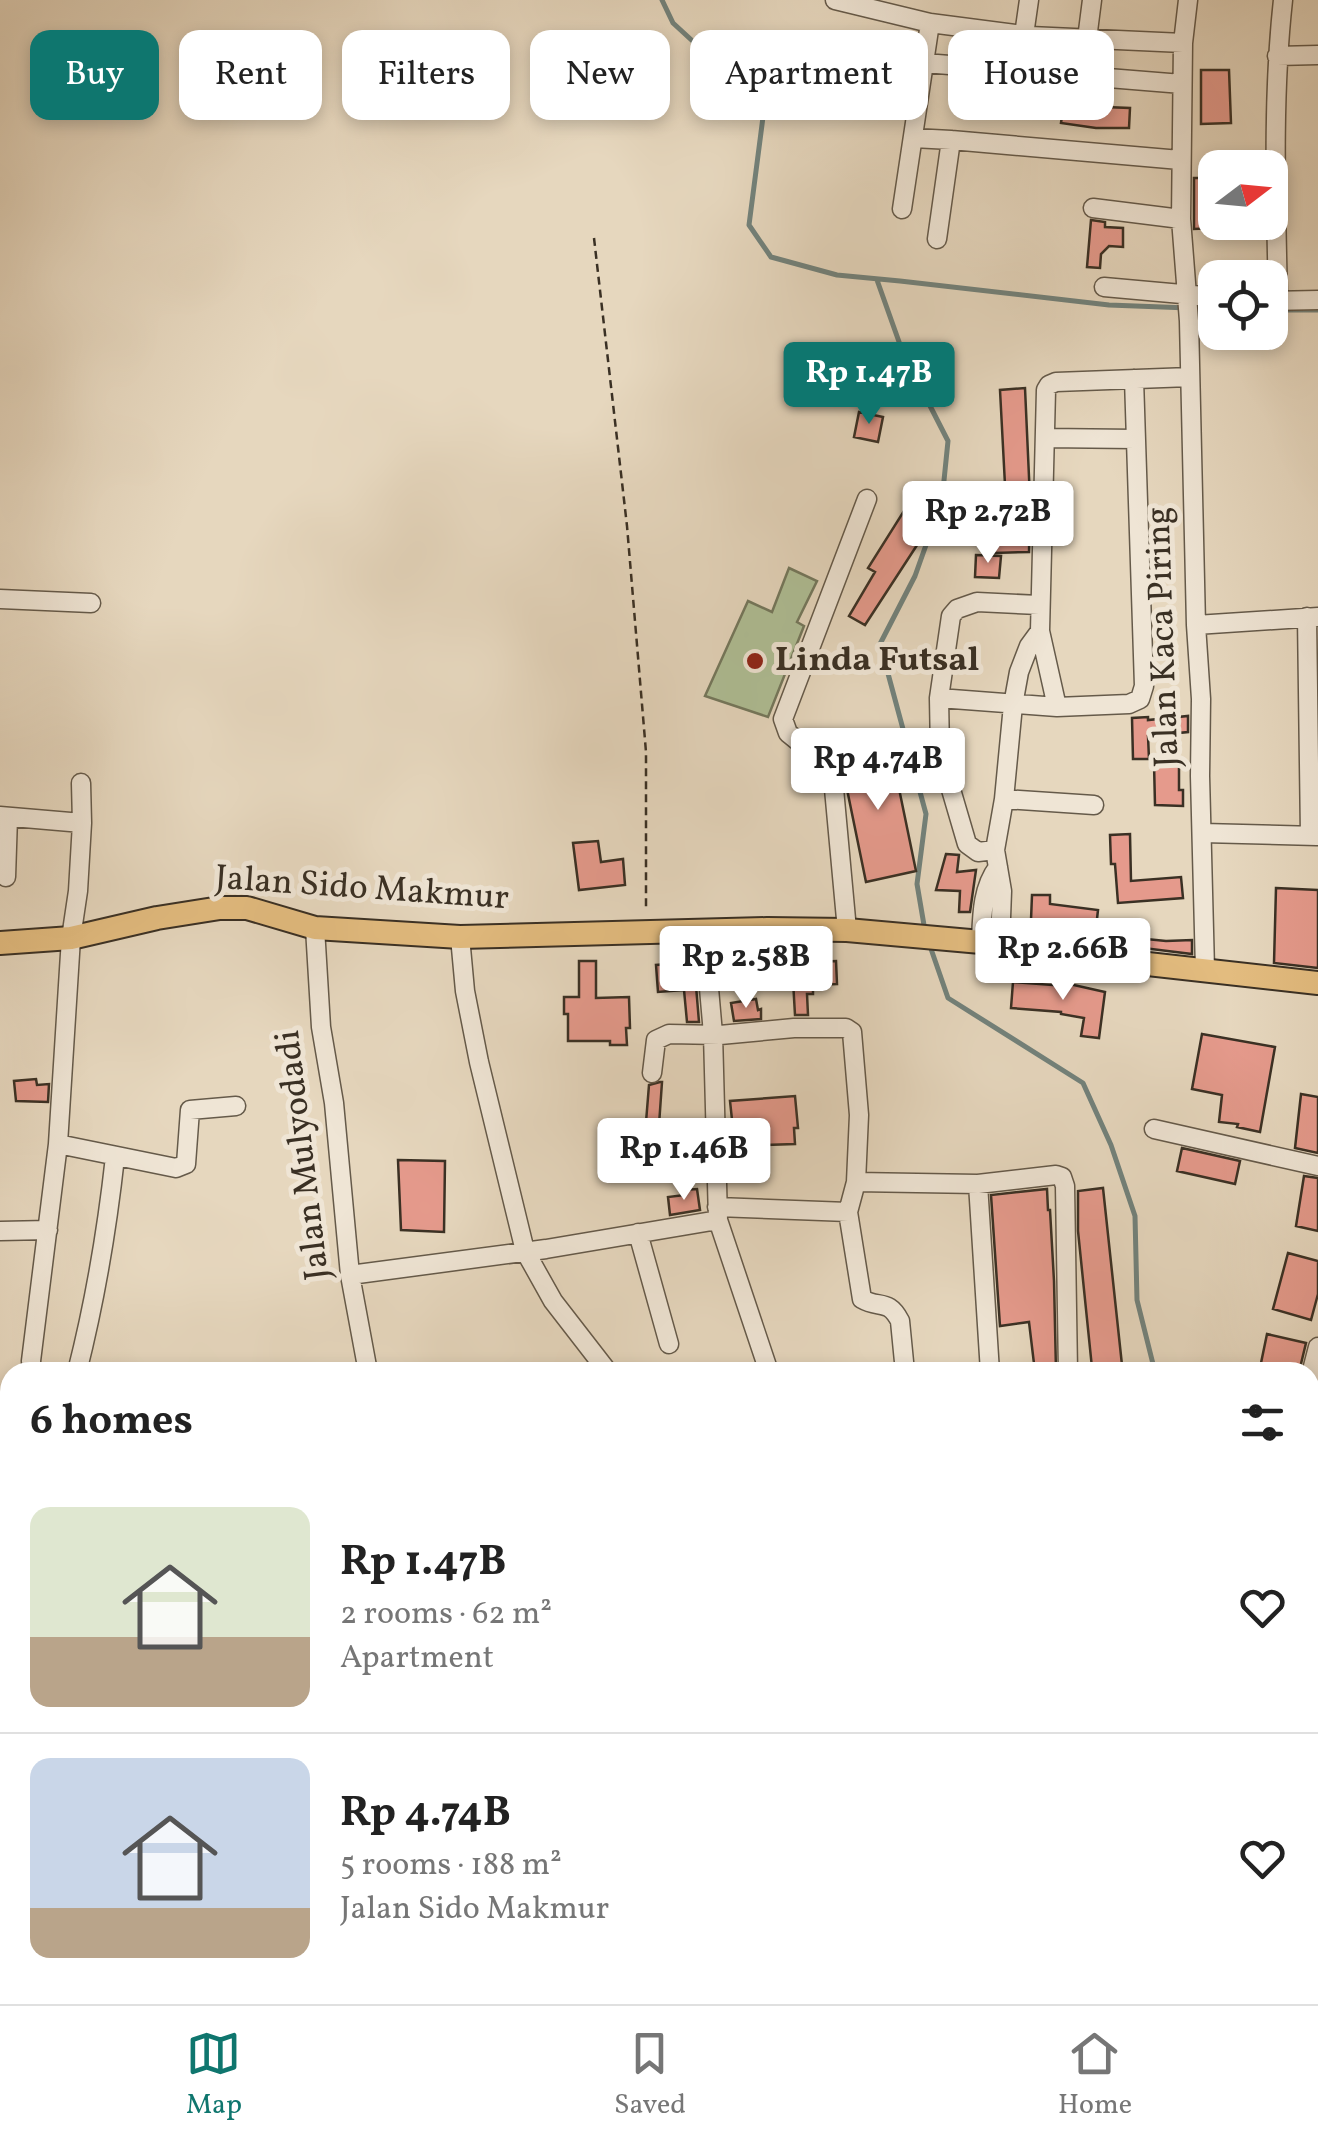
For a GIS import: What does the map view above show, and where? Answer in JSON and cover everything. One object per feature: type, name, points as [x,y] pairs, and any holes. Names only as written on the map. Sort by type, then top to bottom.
[{"type":"main road","name":"Jalan Sido Makmur","points":[[0,943],[71,938],[157,918],[220,908],[248,908],[315,928],[460,936],[847,930],[991,943],[1318,983]]},
{"type":"street","points":[[835,0],[930,23],[985,30]]},
{"type":"street","points":[[1025,30],[1029,0]]},
{"type":"street","points":[[1088,30],[1092,0]]},
{"type":"street","name":"Jalan Kaca Piring","points":[[1188,0],[1183,43],[1181,219],[1201,699],[1206,970]]},
{"type":"street","points":[[1274,260],[1275,105],[1283,0]]},
{"type":"street","points":[[928,36],[930,23]]},
{"type":"street","points":[[1114,40],[1183,43]]},
{"type":"street","points":[[1277,56],[1318,56]]},
{"type":"street","points":[[928,63],[1182,84]]},
{"type":"street","points":[[902,209],[916,120]]},
{"type":"street","points":[[914,138],[1180,160]]},
{"type":"street","points":[[937,239],[951,140]]},
{"type":"street","points":[[1093,208],[1181,219]]},
{"type":"street","points":[[1104,287],[1187,306],[1198,303]]},
{"type":"street","points":[[1288,301],[1318,300]]},
{"type":"street","points":[[1057,707],[1040,631],[1039,605],[1046,390],[1056,382],[1190,376]]},
{"type":"street","points":[[939,698],[1057,707],[1129,704],[1142,694],[1134,379]]},
{"type":"street","points":[[1046,438],[1135,438]]},
{"type":"street","points":[[847,930],[833,778],[788,733],[782,718],[867,499]]},
{"type":"street","points":[[0,599],[91,603]]},
{"type":"street","points":[[997,859],[967,844],[940,752],[939,698],[950,623],[957,609],[977,602],[1039,605]]},
{"type":"street","points":[[1196,625],[1313,617],[1314,836],[1203,833]]},
{"type":"street","points":[[991,943],[1002,891],[997,859],[1013,705],[1019,672],[1040,631]]},
{"type":"street","points":[[32,1362],[58,1144],[71,938],[78,891],[81,784]]},
{"type":"street","points":[[1004,799],[1094,806]]},
{"type":"street","points":[[6,877],[4,817],[82,822]]},
{"type":"street","name":"Jalan Mulyodadi","points":[[315,928],[320,1027],[334,1102],[350,1275],[366,1362]]},
{"type":"street","points":[[704,930],[713,1034],[718,1213],[766,1362]]},
{"type":"street","points":[[460,936],[465,991],[479,1062],[532,1251],[553,1301],[600,1362]]},
{"type":"street","points":[[652,1073],[656,1040],[669,1034],[794,1028],[846,1028],[852,1032],[859,1115],[856,1182],[848,1212],[862,1299],[884,1304],[896,1314],[904,1362]]},
{"type":"street","points":[[58,1144],[182,1167],[186,1164],[190,1110],[236,1106]]},
{"type":"street","points":[[1154,1129],[1318,1166]]},
{"type":"street","points":[[80,1362],[106,1238],[116,1157]]},
{"type":"street","points":[[856,1182],[978,1184],[1062,1177],[1068,1362]]},
{"type":"street","points":[[978,1184],[989,1362]]},
{"type":"street","points":[[350,1275],[532,1251],[638,1233],[718,1213],[848,1212]]},
{"type":"street","points":[[0,1231],[48,1230]]},
{"type":"street","points":[[638,1233],[669,1344]]},
{"type":"path","points":[[594,238],[627,526],[646,752],[646,932]]},
{"type":"green space","name":"Linda Futsal","points":[[789,568],[817,581],[797,622],[804,626],[768,717],[705,696],[748,601],[772,612]]},
{"type":"building","points":[[1201,70],[1229,70],[1231,123],[1201,124]]},
{"type":"building","points":[[1114,107],[1130,108],[1129,128],[1061,123],[1114,120]]},
{"type":"building","points":[[1194,178],[1198,178],[1198,229],[1194,229]]},
{"type":"building","points":[[1091,220],[1105,222],[1105,227],[1123,228],[1123,247],[1109,246],[1101,254],[1100,268],[1087,267]]},
{"type":"building","points":[[1025,388],[1029,552],[994,553],[993,520],[999,520],[998,502],[1002,502],[1001,486],[1005,485],[1000,390]]},
{"type":"building","points":[[859,412],[883,417],[878,442],[854,437]]},
{"type":"building","points":[[909,503],[934,519],[865,625],[849,616],[875,572],[868,568]]},
{"type":"building","points":[[976,555],[1001,556],[999,578],[975,577]]},
{"type":"building","points":[[1188,716],[1188,732],[1148,736],[1149,759],[1133,759],[1132,718]]},
{"type":"building","points":[[890,745],[916,871],[866,882],[840,755]]},
{"type":"building","points":[[1154,763],[1179,763],[1183,806],[1155,805]]},
{"type":"building","points":[[1130,834],[1131,881],[1181,877],[1183,898],[1118,903],[1110,835]]},
{"type":"building","points":[[598,841],[601,862],[623,859],[625,885],[579,890],[573,843]]},
{"type":"building","points":[[946,854],[959,855],[957,872],[976,870],[970,912],[959,912],[960,891],[936,890]]},
{"type":"building","points":[[1276,888],[1318,890],[1318,968],[1274,963]]},
{"type":"building","points":[[1032,895],[1050,895],[1050,904],[1098,910],[1096,928],[1031,920]]},
{"type":"building","points":[[1136,938],[1192,940],[1192,954],[1135,947]]},
{"type":"building","points":[[686,957],[687,962],[694,962],[699,1022],[687,1022],[684,990],[658,992],[656,965],[669,964],[669,958]]},
{"type":"building","points":[[579,961],[596,961],[596,998],[629,997],[627,1045],[568,1041],[564,997],[579,997]]},
{"type":"building","points":[[836,961],[837,984],[813,985],[813,994],[807,994],[808,1015],[795,1015],[792,963]]},
{"type":"building","points":[[1013,982],[1065,983],[1105,992],[1099,1038],[1081,1036],[1084,1018],[1011,1008]]},
{"type":"building","points":[[756,999],[761,1019],[734,1021],[731,1003]]},
{"type":"building","points":[[1202,1034],[1275,1047],[1260,1132],[1219,1122],[1222,1095],[1192,1089]]},
{"type":"building","points":[[36,1079],[37,1085],[49,1084],[48,1102],[16,1101],[14,1081]]},
{"type":"building","points":[[662,1082],[659,1125],[693,1124],[694,1145],[644,1147],[649,1085]]},
{"type":"building","points":[[1301,1094],[1318,1097],[1318,1153],[1295,1148]]},
{"type":"building","points":[[795,1096],[795,1144],[765,1145],[765,1170],[729,1167],[729,1129],[733,1129],[730,1101]]},
{"type":"building","points":[[1182,1148],[1240,1161],[1235,1184],[1177,1171]]},
{"type":"building","points":[[398,1160],[445,1161],[444,1232],[401,1230]]},
{"type":"building","points":[[1304,1176],[1318,1178],[1318,1231],[1296,1226]]},
{"type":"building","points":[[1103,1188],[1122,1362],[1091,1362],[1078,1231],[1078,1191]]},
{"type":"building","points":[[697,1189],[700,1210],[670,1215],[668,1197]]},
{"type":"building","points":[[1047,1189],[1056,1362],[1034,1362],[1029,1322],[1000,1326],[991,1195]]},
{"type":"building","points":[[1288,1253],[1318,1261],[1318,1294],[1311,1320],[1273,1309]]},
{"type":"building","points":[[1267,1334],[1306,1343],[1301,1362],[1261,1362]]},
{"type":"waterway","points":[[662,0],[673,23],[735,80],[763,117],[749,225],[771,257],[837,275],[1109,305],[1198,308]]},
{"type":"waterway","points":[[877,280],[903,353],[948,441],[942,500],[915,576],[880,644],[926,814],[917,884],[925,931]]},
{"type":"waterway","points":[[1288,310],[1318,310]]},
{"type":"waterway","points":[[930,946],[948,998],[1083,1083],[1111,1145],[1135,1216],[1137,1300],[1152,1362]]},
{"type":"place","name":"Linda Futsal","points":[[755,661]]}]
